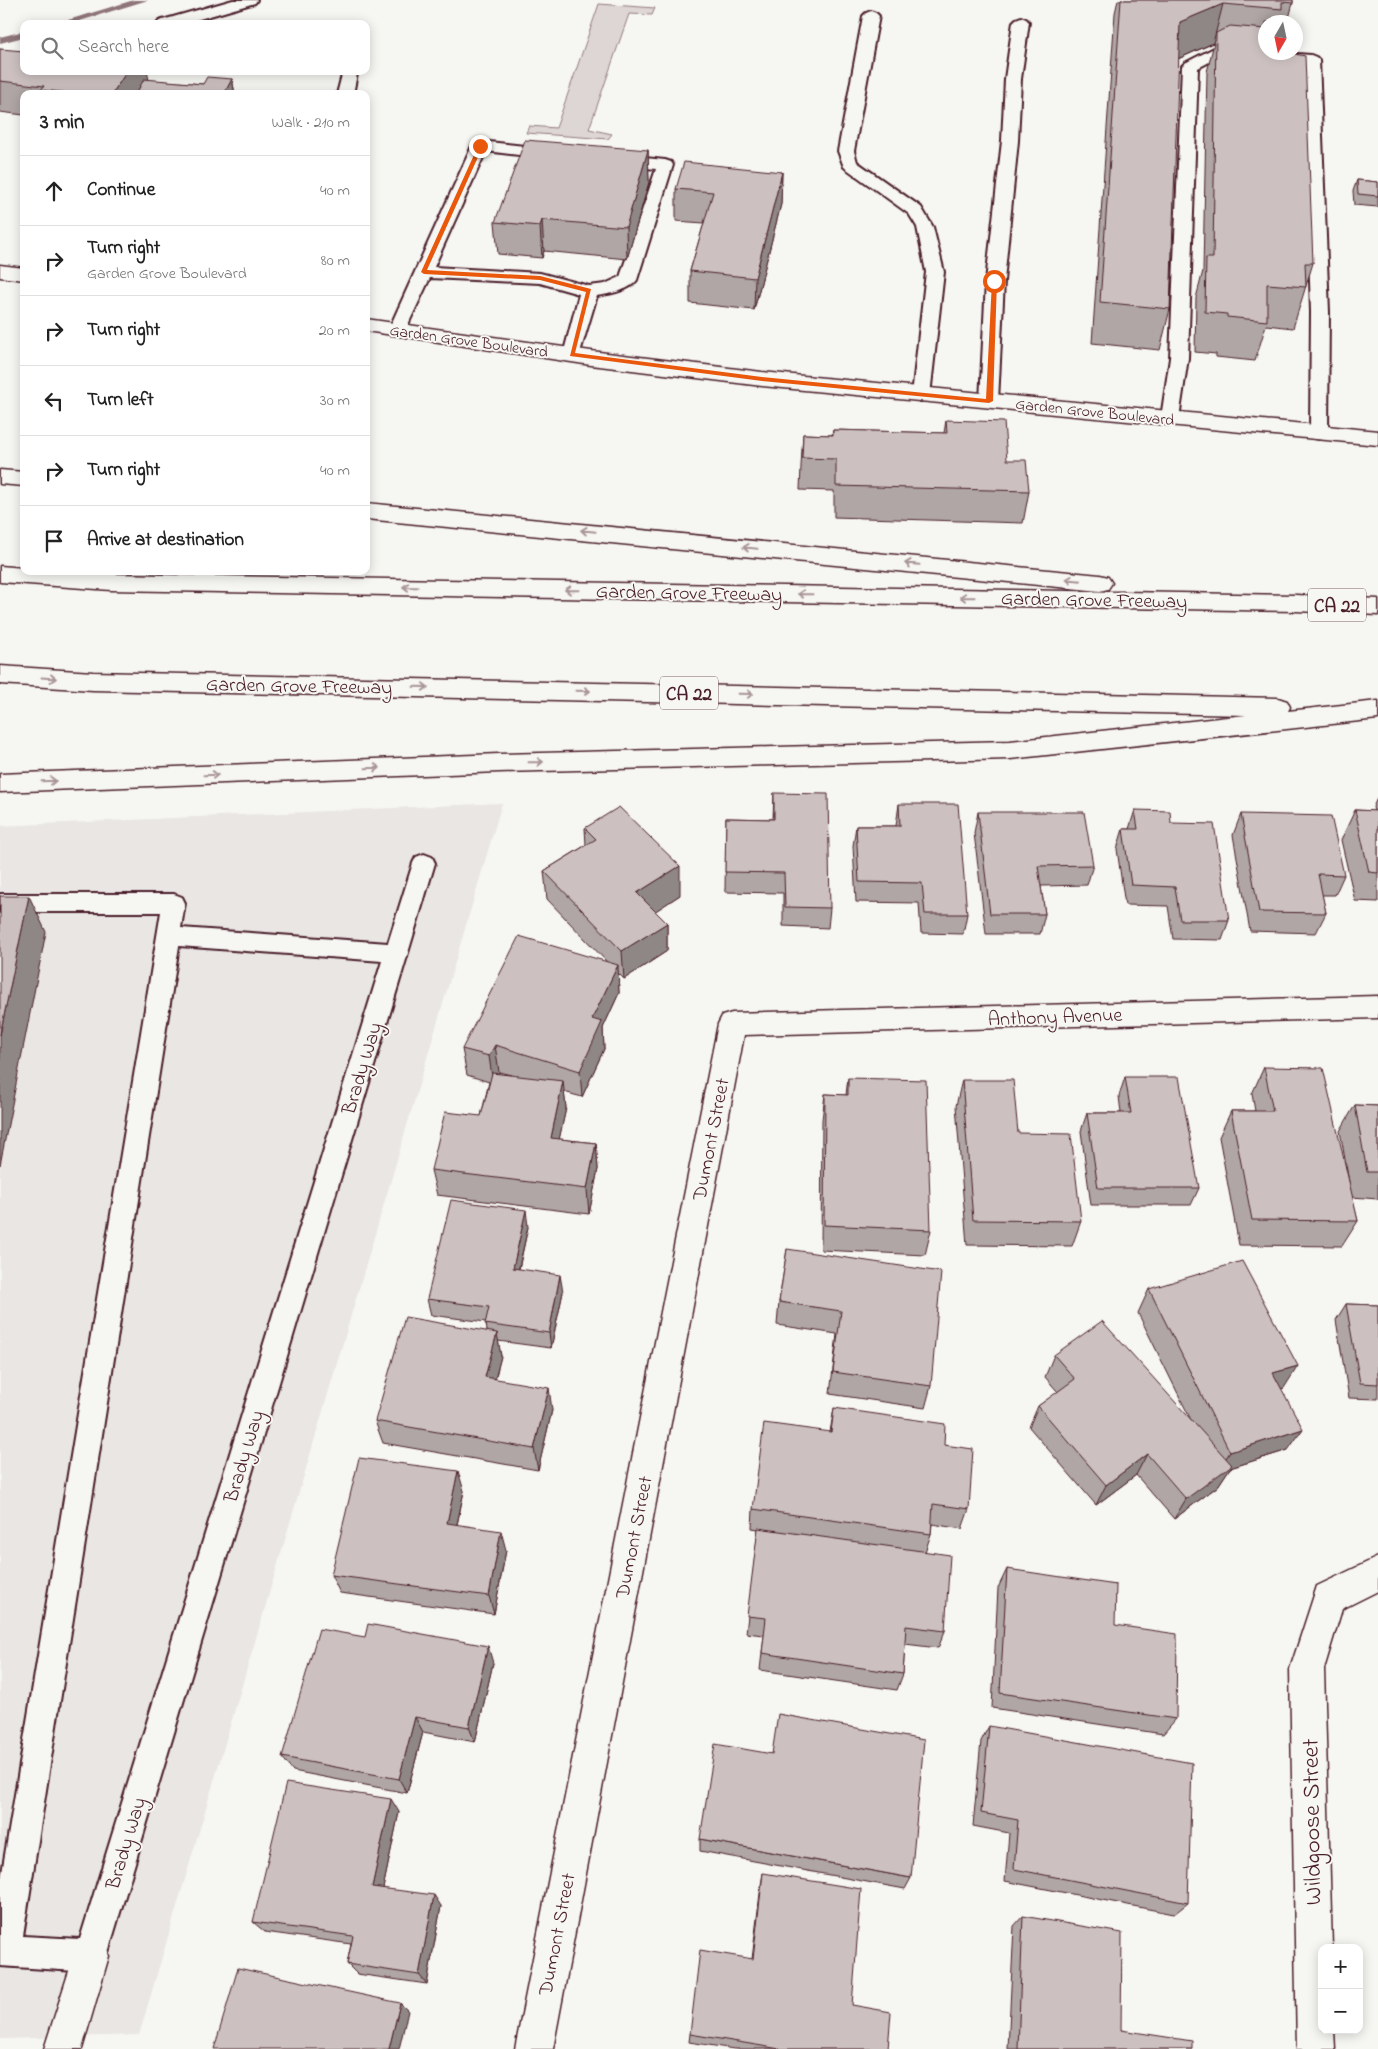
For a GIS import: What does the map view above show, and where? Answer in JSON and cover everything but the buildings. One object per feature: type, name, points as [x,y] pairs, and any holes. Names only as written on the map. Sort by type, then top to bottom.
[{"type":"main road","points":[[0,271],[20,274]]},
{"type":"main road","name":"Garden Grove Boulevard","points":[[370,326],[572,355],[762,379],[1378,438]]},
{"type":"main road","points":[[0,476],[20,478]]},
{"type":"main road","points":[[370,511],[1296,603]]},
{"type":"main road","name":"Garden Grove Freeway","points":[[0,574],[121,582],[1296,603],[1378,607]]},
{"type":"main road","name":"Garden Grove Freeway","points":[[0,674],[113,681],[1378,710]]},
{"type":"main road","points":[[0,783],[499,763],[1010,750],[1378,710]]},
{"type":"main road","name":"Anthony Avenue","points":[[732,1024],[1378,1007]]},
{"type":"main road","name":"Dumont Street","points":[[534,2049],[732,1024]]},
{"type":"main road","name":"Wildgoose Street","points":[[1316,2049],[1307,1669],[1330,1598],[1378,1573]]},
{"type":"main road","name":"Brady Way","points":[[62,2049],[91,1956]]},
{"type":"lane","points":[[178,20],[250,0]]},
{"type":"lane","points":[[871,16],[846,151],[850,164],[915,212],[924,227],[935,272],[920,395]]},
{"type":"lane","points":[[989,401],[994,281],[1010,141],[1013,79],[1021,22]]},
{"type":"lane","points":[[1170,418],[1179,358],[1190,66],[1214,53],[1311,60],[1320,312],[1319,433]]},
{"type":"lane","points":[[347,90],[350,75]]},
{"type":"lane","points":[[398,329],[480,146],[567,155]]},
{"type":"lane","points":[[424,272],[540,278],[589,291],[609,289],[628,280],[665,165],[596,158]]},
{"type":"lane","points":[[572,355],[589,291]]},
{"type":"lane","name":"Brady Way","points":[[91,1956],[424,863]]},
{"type":"lane","points":[[0,903],[174,903],[3,1950],[91,1956]]},
{"type":"lane","points":[[169,936],[396,952]]},
{"type":"shaded area","points":[[599,4],[655,8],[652,15],[629,14],[589,129],[612,134],[608,139],[526,133],[529,126],[556,128]]},
{"type":"shaded area","points":[[502,803],[139,2035],[0,2039],[0,826]]},
{"type":"waterway","points":[[73,20],[144,0]]},
{"type":"waterway","points":[[0,40],[20,35]]},
{"type":"route","points":[[480,146],[424,272],[540,278],[589,291],[572,355],[762,379],[989,401],[994,281]]}]
